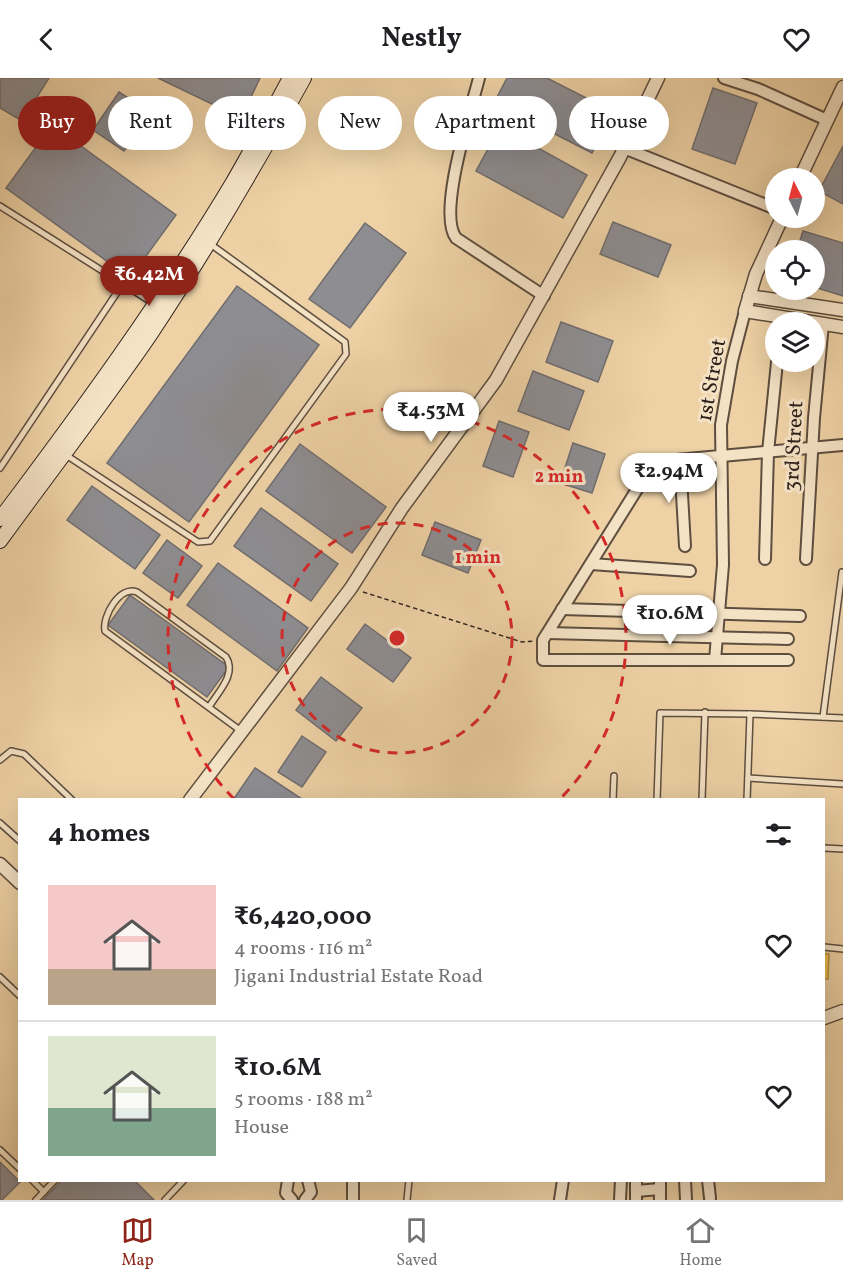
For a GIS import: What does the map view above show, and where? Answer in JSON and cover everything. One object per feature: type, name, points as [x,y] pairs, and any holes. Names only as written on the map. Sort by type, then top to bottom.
[{"type":"main road","points":[[0,519],[101,383],[154,304],[233,182],[290,78]]},
{"type":"main road","points":[[0,541],[66,455],[150,334],[208,242],[304,78]]},
{"type":"street","points":[[479,78],[449,208],[452,232],[456,238],[544,296]]},
{"type":"street","points":[[649,96],[658,78]]},
{"type":"street","points":[[724,78],[758,88],[827,120]]},
{"type":"street","points":[[805,168],[843,87]]},
{"type":"street","points":[[192,798],[351,588],[402,508],[496,380],[623,150]]},
{"type":"street","points":[[629,150],[765,205]]},
{"type":"street","points":[[765,315],[745,310],[778,228]]},
{"type":"street","points":[[749,296],[843,310]]},
{"type":"street","name":"1st Street","points":[[715,660],[723,564],[721,425],[732,361],[745,310]]},
{"type":"street","points":[[825,324],[843,327]]},
{"type":"street","points":[[765,559],[768,452],[776,372]]},
{"type":"street","name":"3rd Street","points":[[806,559],[819,372]]},
{"type":"street","points":[[788,660],[543,660],[546,636],[654,462],[843,445]]},
{"type":"street","points":[[680,460],[685,546]]},
{"type":"street","points":[[591,564],[690,571]]},
{"type":"street","points":[[562,609],[800,616]]},
{"type":"street","points":[[546,636],[788,639]]},
{"type":"street","points":[[0,864],[18,881]]},
{"type":"street","points":[[825,1018],[843,1011]]},
{"type":"street","points":[[288,1182],[286,1193],[292,1200]]},
{"type":"street","points":[[305,1200],[311,1192],[308,1182]]},
{"type":"street","points":[[352,1182],[353,1200]]},
{"type":"street","points":[[560,1200],[563,1182]]},
{"type":"street","points":[[620,1200],[621,1182]]},
{"type":"street","points":[[685,1182],[686,1200]]},
{"type":"street","points":[[708,1182],[710,1198]]},
{"type":"street","points":[[636,1190],[660,1190]]},
{"type":"lane","points":[[0,206],[154,304]]},
{"type":"lane","points":[[66,455],[198,542],[210,541],[313,404],[315,396],[346,354],[345,342],[208,242]]},
{"type":"lane","points":[[0,468],[122,285]]},
{"type":"lane","points":[[823,717],[842,572]]},
{"type":"lane","points":[[209,707],[230,673],[230,664],[226,657],[137,592],[130,589],[124,591],[105,617],[105,631],[243,732]]},
{"type":"lane","points":[[657,798],[660,713],[705,712],[843,718]]},
{"type":"lane","points":[[702,798],[705,712]]},
{"type":"lane","points":[[747,798],[750,714]]},
{"type":"lane","points":[[0,760],[12,751],[24,754],[70,798]]},
{"type":"lane","points":[[613,798],[614,776]]},
{"type":"lane","points":[[748,778],[843,784]]},
{"type":"lane","points":[[0,823],[18,839]]},
{"type":"lane","points":[[825,848],[843,849]]},
{"type":"lane","points":[[825,947],[843,949]]},
{"type":"lane","points":[[0,977],[18,994]]},
{"type":"lane","points":[[0,1150],[18,1167]]},
{"type":"lane","points":[[34,1182],[44,1192]]},
{"type":"lane","points":[[36,1200],[53,1182]]},
{"type":"lane","points":[[165,1200],[182,1182]]},
{"type":"lane","points":[[407,1200],[409,1182]]},
{"type":"path","points":[[351,588],[522,642],[546,636]]},
{"type":"building: Homes","points":[[825,954],[829,954],[828,979],[825,979]]},
{"type":"building: Industry","points":[[0,78],[49,78],[38,96],[18,96],[18,119],[0,108]]},
{"type":"building: Industry","points":[[158,78],[260,78],[251,96],[205,96],[205,101]]},
{"type":"building: Industry","points":[[507,78],[547,78],[582,96],[569,96],[569,141],[557,135],[557,96],[498,96]]},
{"type":"building: Industry","points":[[713,88],[757,103],[735,164],[692,149]]},
{"type":"building: Industry","points":[[108,108],[108,140],[96,132],[96,126]]},
{"type":"building: Industry","points":[[843,146],[843,204],[825,194],[825,180]]},
{"type":"building: Industry","points":[[34,150],[86,150],[176,215],[130,278],[6,188]]},
{"type":"building: Industry","points":[[487,150],[542,150],[587,175],[563,218],[476,171]]},
{"type":"building: Industry","points":[[613,222],[671,245],[658,277],[600,254]]},
{"type":"building: Industry","points":[[365,223],[406,253],[350,328],[309,299]]},
{"type":"building: Industry","points":[[803,231],[843,243],[843,296],[825,290],[825,240],[800,240]]},
{"type":"building: Industry","points":[[237,286],[319,345],[189,522],[107,463]]},
{"type":"building: Industry","points":[[561,322],[613,341],[598,382],[546,362]]},
{"type":"building: Industry","points":[[533,371],[584,391],[569,430],[518,411]]},
{"type":"building: Industry","points":[[499,421],[529,432],[513,477],[483,466]]},
{"type":"building: Industry","points":[[573,443],[605,454],[592,493],[560,483]]},
{"type":"building: Industry","points":[[300,444],[386,507],[352,553],[266,491]]},
{"type":"building: Industry","points":[[92,486],[160,535],[135,569],[67,520]]},
{"type":"building: Industry","points":[[261,508],[338,564],[311,601],[234,546]]},
{"type":"building: Industry","points":[[435,522],[481,540],[468,573],[422,555]]},
{"type":"building: Industry","points":[[167,540],[202,566],[178,598],[143,573]]},
{"type":"building: Industry","points":[[218,563],[308,628],[277,671],[187,605]]},
{"type":"building: Industry","points":[[130,595],[229,667],[207,697],[108,625]]},
{"type":"building: Industry","points":[[365,624],[411,658],[393,682],[347,649]]},
{"type":"building: Industry","points":[[321,677],[362,708],[336,741],[296,710]]},
{"type":"building: Industry","points":[[302,736],[326,752],[302,787],[278,772]]},
{"type":"building: Industry","points":[[255,768],[300,798],[234,798]]},
{"type":"building: Industry","points":[[0,1162],[20,1182],[0,1200]]},
{"type":"building: Industry","points":[[60,1182],[136,1182],[154,1200],[43,1200]]}]
